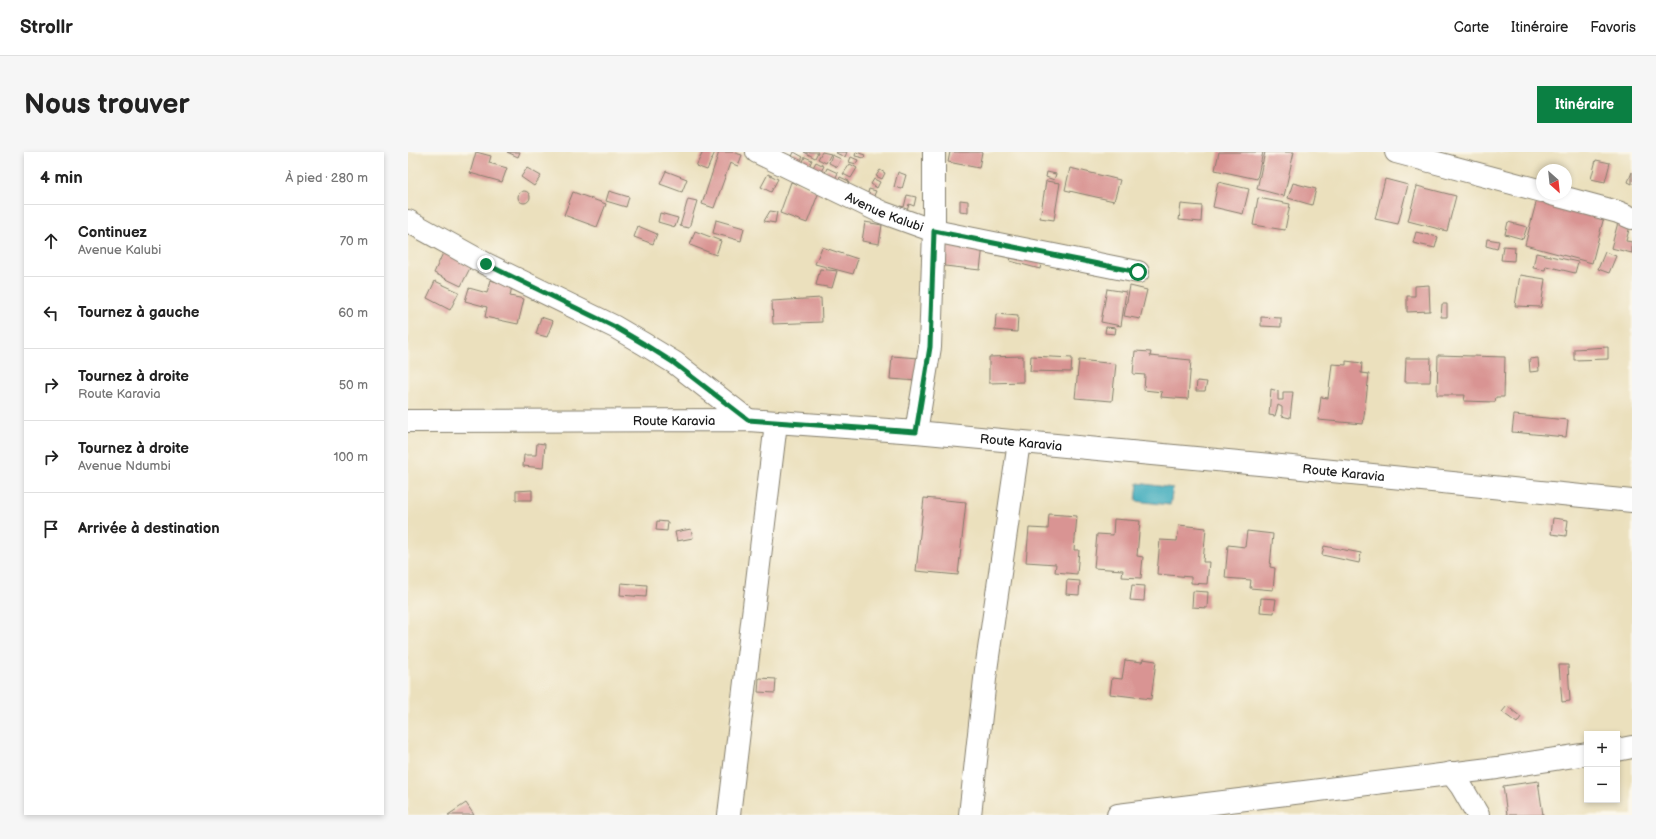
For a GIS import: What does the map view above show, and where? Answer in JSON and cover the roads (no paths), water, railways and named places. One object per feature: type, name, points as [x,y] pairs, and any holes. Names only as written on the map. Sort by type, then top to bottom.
[{"type":"street","name":"Avenue Kalubi","points":[[757,152],[881,212],[934,231],[1138,272]]},
{"type":"street","points":[[916,432],[930,347],[934,231],[934,152]]},
{"type":"street","points":[[1396,152],[1536,190]]},
{"type":"street","points":[[1572,200],[1618,212],[1632,218]]},
{"type":"street","points":[[408,221],[486,264],[615,327],[674,363],[748,420]]},
{"type":"street","name":"Route Karavia","points":[[408,422],[748,420],[916,432],[1285,466],[1632,501]]},
{"type":"street","points":[[729,815],[776,423]]},
{"type":"street","points":[[970,815],[986,670],[1019,442]]},
{"type":"street","points":[[1620,749],[1632,747]]},
{"type":"street","points":[[1118,815],[1141,814],[1584,754]]},
{"type":"street","points":[[1452,773],[1478,815]]},
{"type":"water","points":[[1138,483],[1173,488],[1170,505],[1136,501]]}]
